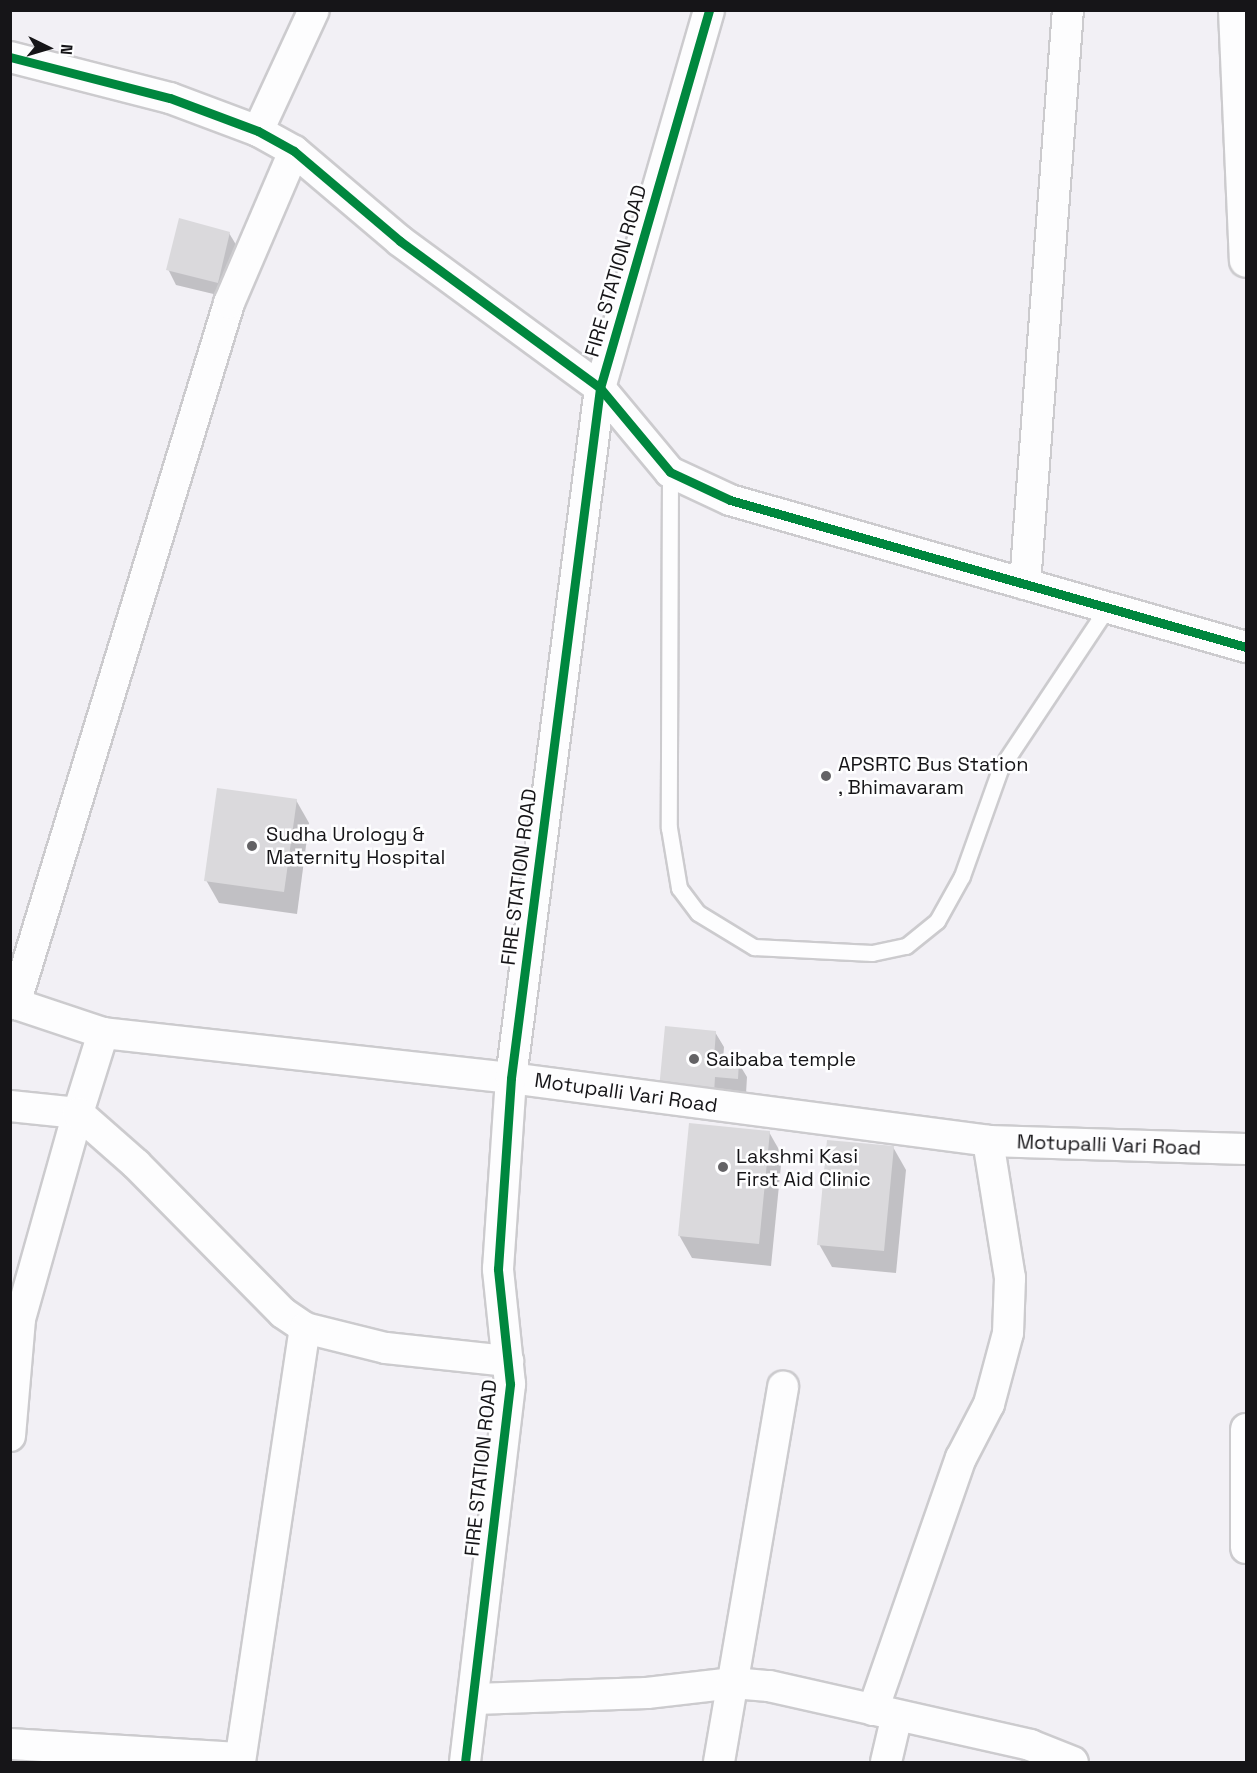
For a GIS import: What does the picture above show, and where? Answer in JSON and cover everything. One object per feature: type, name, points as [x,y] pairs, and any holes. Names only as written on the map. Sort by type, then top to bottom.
[{"type":"highway","points":[[1235,10],[1246,240]]},
{"type":"street","points":[[258,131],[314,10]]},
{"type":"street","name":"FIRE STATION ROAD","points":[[465,1762],[475,1699],[510,1384],[498,1269],[511,1078],[600,388],[709,10]]},
{"type":"street","points":[[1025,584],[1068,10]]},
{"type":"street","points":[[10,57],[170,98],[258,131],[294,151],[400,241],[600,388],[670,472],[730,500],[1246,647]]},
{"type":"street","points":[[13,1003],[229,303],[294,151]]},
{"type":"street","name":"Motupalli Vari Road","points":[[13,1003],[103,1032],[511,1078],[988,1141],[1246,1149]]},
{"type":"street","points":[[10,1436],[20,1319],[103,1032]]},
{"type":"street","points":[[10,1106],[78,1113],[136,1164],[283,1313],[305,1328],[386,1348],[508,1361]]},
{"type":"street","points":[[886,1762],[885,1712],[961,1458],[989,1404],[1008,1333],[1010,1278],[988,1141]]},
{"type":"street","points":[[10,1744],[240,1760],[305,1328]]},
{"type":"street","points":[[719,1762],[783,1386]]},
{"type":"street","points":[[1246,1429],[1246,1548]]},
{"type":"street","points":[[475,1699],[647,1693],[733,1683],[769,1686],[885,1712],[1029,1754],[1073,1762]]},
{"type":"lane","points":[[670,472],[669,828],[679,888],[698,914],[754,947],[872,953],[906,946],[937,921],[962,876],[1000,769],[1107,608]]},
{"type":"building","points":[[179,218],[230,232],[218,283],[166,270]]},
{"type":"building","points":[[217,788],[297,799],[284,892],[204,881]]},
{"type":"building","name":"Saibaba temple","points":[[665,1026],[716,1031],[714,1058],[739,1061],[738,1079],[715,1077],[714,1094],[659,1089]]},
{"type":"building","points":[[689,1123],[770,1131],[759,1244],[678,1236]]},
{"type":"building","points":[[827,1140],[894,1146],[884,1251],[817,1245]]},
{"type":"cycle path","points":[[465,1762],[510,1384],[498,1269],[511,1078],[600,388],[709,10]]},
{"type":"cycle path","points":[[10,57],[170,98],[258,131],[294,151],[400,241],[600,388],[670,472],[730,500],[1246,647]]},
{"type":"place","name":"APSRTC Bus Station , Bhimavaram","points":[[826,776]]},
{"type":"place","name":"Sudha Urology & Maternity Hospital","points":[[252,846]]},
{"type":"place","name":"Saibaba temple","points":[[694,1059]]},
{"type":"place","name":"Lakshmi Kasi First Aid Clinic","points":[[723,1167]]}]
